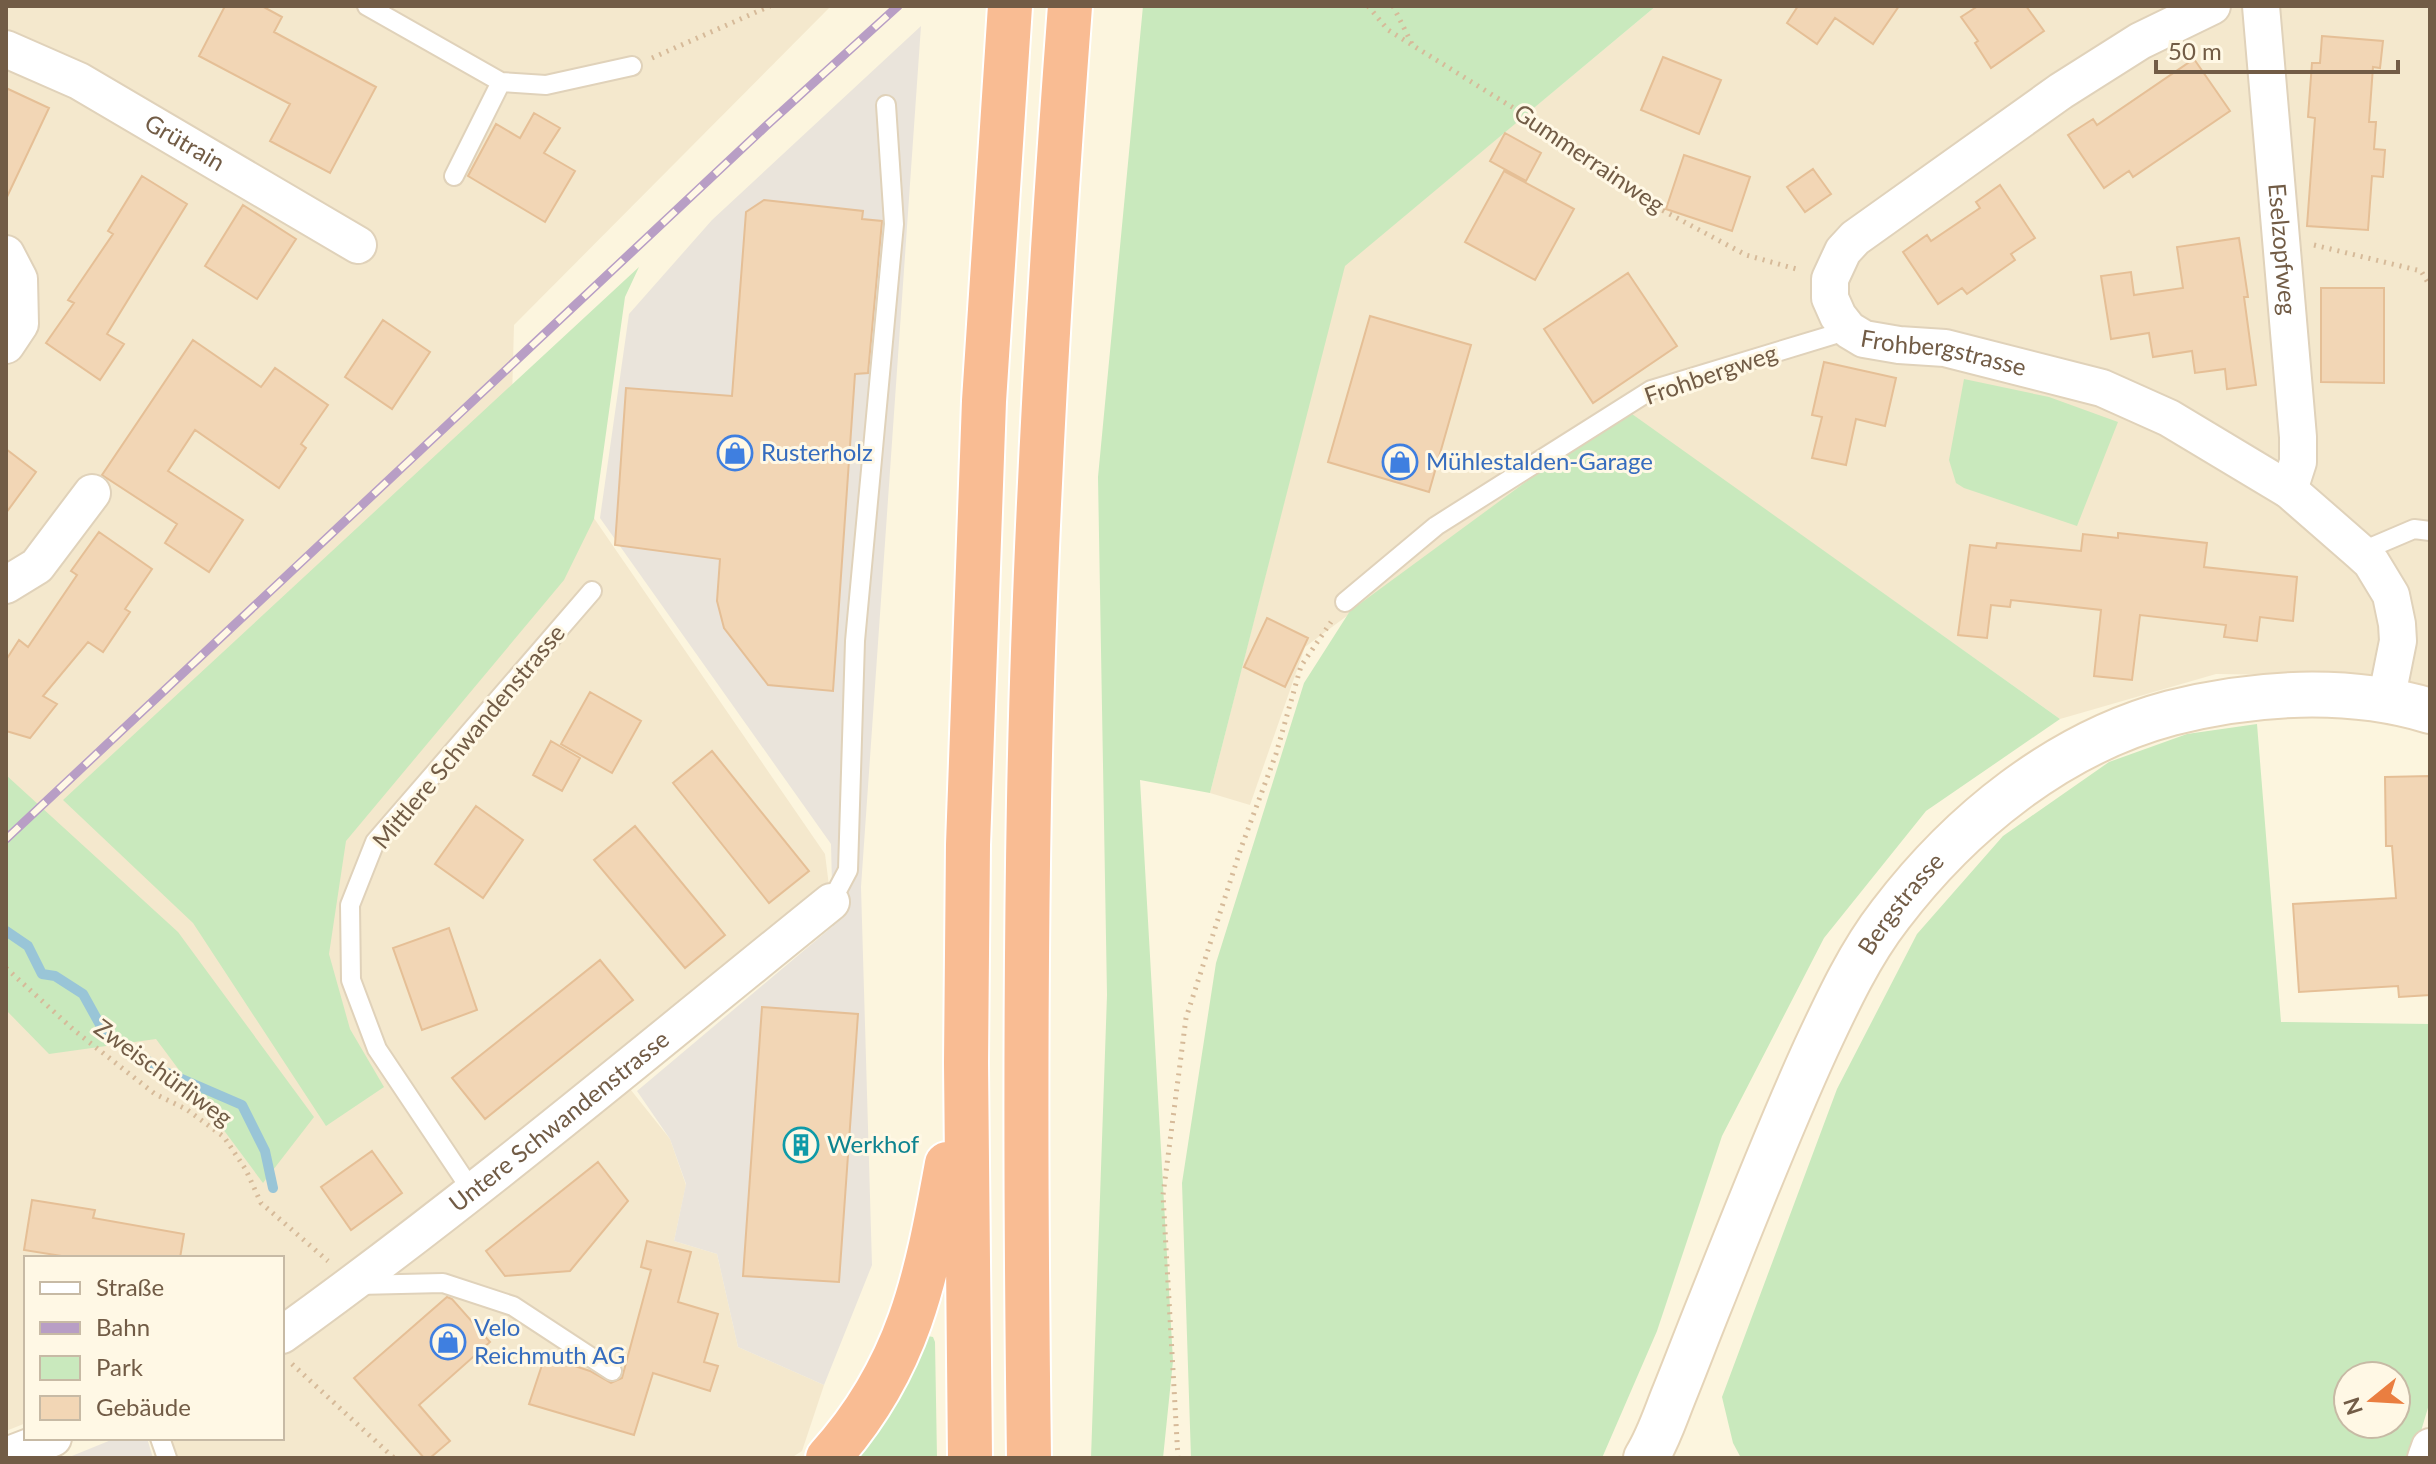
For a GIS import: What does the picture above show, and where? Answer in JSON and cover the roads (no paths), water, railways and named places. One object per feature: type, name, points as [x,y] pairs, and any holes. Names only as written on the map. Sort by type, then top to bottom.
[{"type":"highway","points":[[970,1458],[966,1063],[969,829],[984,401],[1010,6]]},
{"type":"highway","points":[[1029,1457],[1026,1039],[1029,799],[1045,389],[1070,6]]},
{"type":"highway","points":[[828,1458],[881,1388],[912,1317],[932,1248],[966,1063]]},
{"type":"main road","name":"Bergstrasse","points":[[1656,1455],[1790,1104],[1831,1015],[1889,916],[1946,850],[2005,797],[2059,761],[2141,721],[2187,709],[2259,698],[2332,695],[2386,701],[2430,711]]},
{"type":"street","name":"Frohbergstrasse","points":[[2212,6],[2140,41],[2061,91],[1855,238],[1843,251],[1830,279],[1830,298],[1849,330],[1864,339],[1945,348],[2102,388],[2169,418],[2289,490],[2371,562],[2391,595],[2398,641],[2386,701]]},
{"type":"street","name":"Eselzopfweg","points":[[2261,6],[2298,437],[2298,462],[2289,490]]},
{"type":"street","name":"Grütrain","points":[[6,49],[79,81],[358,245]]},
{"type":"street","points":[[6,254],[19,279],[20,324],[6,345]]},
{"type":"street","points":[[6,585],[37,566],[92,493]]},
{"type":"street","name":"Untere Schwandenstrasse","points":[[284,1334],[472,1191],[831,902]]},
{"type":"street","points":[[8,1450],[46,1440]]},
{"type":"street","points":[[2426,1458],[2430,1447]]},
{"type":"lane","points":[[367,6],[501,82],[546,85],[632,66]]},
{"type":"lane","points":[[454,176],[501,82]]},
{"type":"lane","points":[[831,902],[848,870],[855,641],[894,224],[886,105]]},
{"type":"lane","name":"Frohbergweg","points":[[1345,602],[1436,526],[1651,390],[1849,330]]},
{"type":"lane","points":[[2360,552],[2414,529],[2430,531]]},
{"type":"lane","name":"Mittlere Schwandenstrasse","points":[[472,1191],[377,1049],[351,980],[350,905],[375,842],[592,591]]},
{"type":"lane","points":[[351,1285],[443,1283],[513,1306],[612,1371]]},
{"type":"waterway","points":[[6,931],[28,946],[42,974],[55,976],[83,994],[103,1030],[161,1070],[242,1105],[265,1151],[273,1188]]},
{"type":"railway","points":[[6,839],[898,6]]},
{"type":"place","name":"Rusterholz","points":[[735,453]]},
{"type":"place","name":"Mühlestalden-Garage","points":[[1400,462]]},
{"type":"place","name":"Werkhof","points":[[801,1145]]},
{"type":"place","name":"Velo Reichmuth AG","points":[[448,1342]]}]
